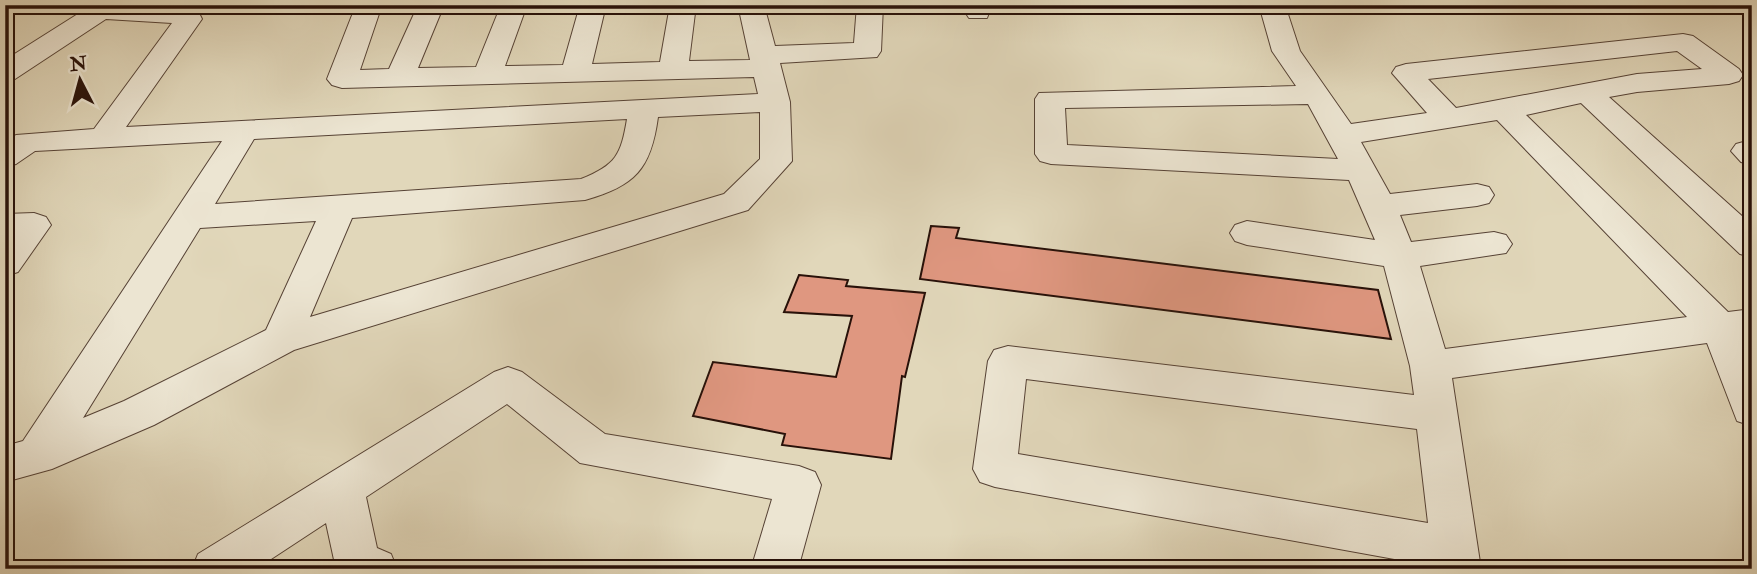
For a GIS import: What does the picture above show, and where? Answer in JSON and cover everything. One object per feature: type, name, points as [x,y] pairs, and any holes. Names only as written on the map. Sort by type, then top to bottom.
[{"type":"street","points":[[369,5],[342,79],[673,72],[769,75]]},
{"type":"street","points":[[399,78],[430,5]]},
{"type":"street","points":[[487,75],[514,5]]},
{"type":"street","points":[[575,73],[593,5]]},
{"type":"street","points":[[673,72],[683,5]]},
{"type":"street","points":[[21,460],[139,413],[281,340],[736,201],[776,161],[769,75],[751,5]]},
{"type":"street","points":[[5,157],[27,142],[644,110],[867,51],[870,5]]},
{"type":"street","points":[[1272,5],[1286,51],[1318,95],[1342,135],[1380,206],[1398,256],[1430,366],[1437,415],[1456,559],[995,469],[1008,361],[1437,415]]},
{"type":"street","points":[[5,72],[106,8],[189,19],[103,138]]},
{"type":"street","points":[[1342,135],[1504,110],[1637,83],[1729,75],[1683,41],[1406,74],[1449,118]]},
{"type":"street","points":[[1597,51],[1637,83]]},
{"type":"street","points":[[1587,93],[1752,245]]},
{"type":"street","points":[[1318,95],[1050,99],[1051,154],[1361,170]]},
{"type":"street","points":[[189,216],[339,208],[585,189],[619,175],[630,164],[637,154],[644,110]]},
{"type":"street","points":[[1504,110],[1736,325],[1752,409]]},
{"type":"street","points":[[21,460],[189,216],[244,131]]},
{"type":"street","points":[[1380,206],[1477,195]]},
{"type":"street","points":[[281,340],[339,208]]},
{"type":"street","points":[[5,226],[34,225],[5,263]]},
{"type":"street","points":[[1247,233],[1398,256],[1494,244]]},
{"type":"street","points":[[1430,366],[1736,325]]},
{"type":"street","points":[[215,569],[508,383],[595,450],[799,485],[774,569]]},
{"type":"street","points":[[342,489],[357,563],[374,569]]},
{"type":"building","points":[[931,226],[959,228],[956,238],[1378,290],[1391,339],[920,279]]},
{"type":"building","points":[[799,275],[848,280],[846,286],[925,293],[905,377],[902,376],[891,459],[782,445],[785,434],[693,416],[713,362],[836,377],[852,316],[784,312]]}]
